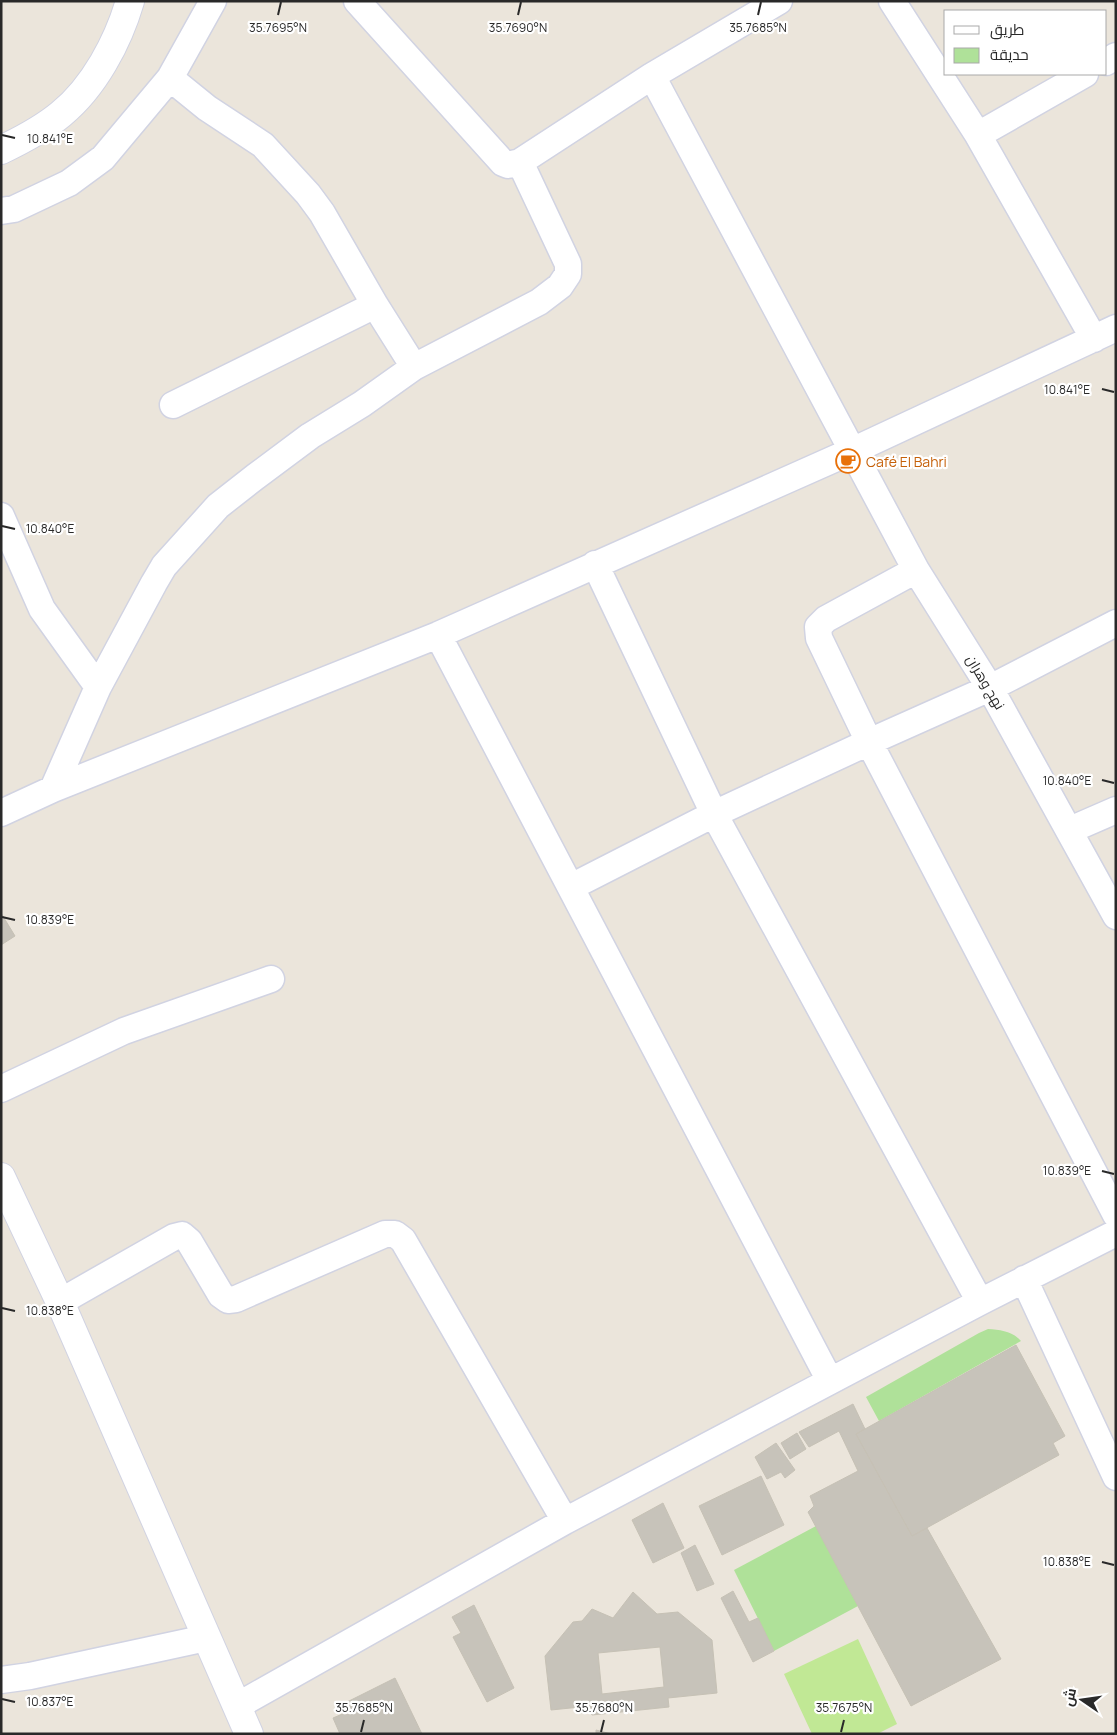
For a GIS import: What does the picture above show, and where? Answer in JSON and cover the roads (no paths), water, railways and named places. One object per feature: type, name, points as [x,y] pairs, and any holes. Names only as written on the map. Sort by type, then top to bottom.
[{"type":"main road","points":[[1,150],[29,136],[61,114],[92,81],[117,40],[130,1]]},
{"type":"main road","points":[[1,1176],[60,1302],[249,1734]]},
{"type":"street","points":[[1,211],[14,209],[69,183],[103,158],[170,78],[213,1]]},
{"type":"street","points":[[357,1],[503,164],[508,165],[520,162],[652,76],[780,1]]},
{"type":"street","points":[[1,813],[54,789],[438,635],[594,564],[852,451],[1105,333],[892,1]]},
{"type":"street","points":[[978,135],[1083,75]]},
{"type":"street","name":"نهج وهران","points":[[652,76],[916,570],[990,688],[1116,916]]},
{"type":"street","points":[[170,78],[207,108],[263,145],[288,170],[322,213],[375,305],[414,367]]},
{"type":"street","points":[[54,789],[98,687],[164,566],[218,506],[310,436],[362,404],[414,367],[540,302],[560,286],[568,274],[568,264],[520,162]]},
{"type":"street","points":[[173,405],[375,305]]},
{"type":"street","points":[[1,516],[42,609],[98,687]]},
{"type":"street","points":[[594,564],[714,814],[980,1302]]},
{"type":"street","points":[[916,570],[826,619],[818,627],[819,638],[869,742],[1116,1215]]},
{"type":"street","points":[[571,887],[714,814],[990,688],[1116,623]]},
{"type":"street","points":[[438,635],[830,1381]]},
{"type":"street","points":[[1070,830],[1116,810]]},
{"type":"street","points":[[1,1089],[124,1032],[271,979]]},
{"type":"street","points":[[237,1706],[566,1521],[980,1302],[1116,1233]]},
{"type":"street","points":[[60,1302],[182,1234],[189,1241],[221,1295],[228,1300],[385,1234],[395,1234],[404,1240],[566,1521]]},
{"type":"street","points":[[1024,1279],[1116,1477]]},
{"type":"street","points":[[1,1680],[30,1676],[206,1638]]},
{"type":"place","name":"Café El Bahri","points":[[848,461]]}]
